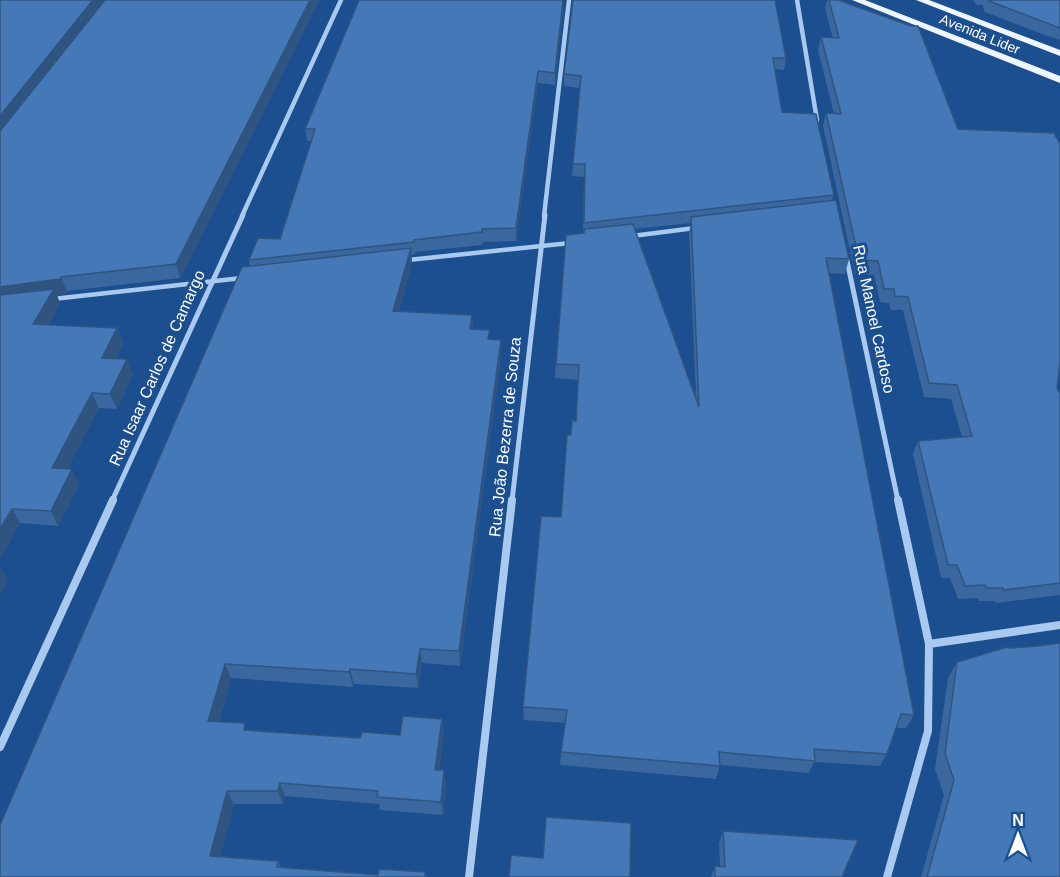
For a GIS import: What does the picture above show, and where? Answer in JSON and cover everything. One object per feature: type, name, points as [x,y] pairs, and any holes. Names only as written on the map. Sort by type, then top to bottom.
[{"type":"main road","name":"Avenida Lider","points":[[857,0],[1059,81]]},
{"type":"main road","name":"Avenida Lider","points":[[921,0],[941,4],[1060,53]]},
{"type":"street","name":"Rua Isaar Carlos de Camargo","points":[[0,747],[341,0]]},
{"type":"street","name":"Rua João Bezerra de Souza","points":[[469,877],[569,0]]},
{"type":"street","points":[[797,0],[819,132]]},
{"type":"street","name":"Rua Manoel Cardoso","points":[[844,245],[929,644],[928,731],[887,877]]},
{"type":"street","points":[[929,644],[1060,625]]},
{"type":"lane","points":[[628,236],[697,228]]},
{"type":"lane","points":[[405,260],[573,243]]},
{"type":"lane","points":[[47,300],[245,278]]},
{"type":"building","points":[[0,0],[93,0],[0,116]]},
{"type":"building","points":[[105,0],[310,0],[176,264],[61,277],[60,279],[0,287],[0,131]]},
{"type":"building","points":[[359,0],[563,0],[555,73],[538,71],[516,228],[482,229],[482,232],[414,240],[414,242],[249,260],[258,238],[280,239],[315,129],[305,129]]},
{"type":"building","points":[[573,0],[775,0],[786,58],[773,58],[782,112],[816,114],[834,195],[584,223],[585,164],[573,164],[581,76],[564,74]]},
{"type":"building","points":[[829,0],[838,0],[911,26],[918,26],[958,129],[1054,133],[1060,144],[1060,363],[1057,388],[1060,394],[1060,583],[1003,590],[1003,588],[986,588],[985,585],[965,586],[957,565],[948,565],[918,441],[972,436],[957,385],[929,383],[908,297],[895,296],[894,289],[884,289],[878,261],[859,260],[826,113],[841,114],[821,37],[839,38]]},
{"type":"building","points":[[1060,0],[1060,28],[989,1]]},
{"type":"building","points":[[836,200],[849,259],[826,258],[914,715],[901,714],[887,754],[814,749],[815,761],[719,752],[720,766],[561,752],[567,710],[523,707],[541,516],[561,517],[567,435],[571,435],[572,420],[576,421],[579,365],[556,364],[566,235],[584,233],[584,229],[633,224],[699,407],[691,217]]},
{"type":"building","points":[[411,248],[393,311],[472,315],[470,329],[490,330],[488,339],[501,340],[459,651],[420,649],[416,674],[225,664],[208,721],[245,723],[244,730],[360,738],[362,732],[400,735],[403,716],[442,719],[435,770],[444,770],[441,802],[377,797],[378,791],[280,783],[278,791],[227,791],[210,856],[278,861],[277,867],[378,875],[379,869],[425,872],[425,877],[0,877],[0,825],[242,267]]},
{"type":"building","points":[[54,289],[33,324],[117,328],[102,358],[127,359],[110,394],[92,393],[52,468],[72,469],[51,511],[12,509],[0,529],[0,295]]},
{"type":"building","points":[[1060,643],[1060,877],[927,877],[954,780],[945,754],[957,662],[1007,647]]},
{"type":"building","points":[[546,817],[631,823],[630,877],[509,877],[511,855],[543,858]]},
{"type":"building","points":[[723,831],[858,840],[842,877],[715,877],[715,866],[725,867]]}]
